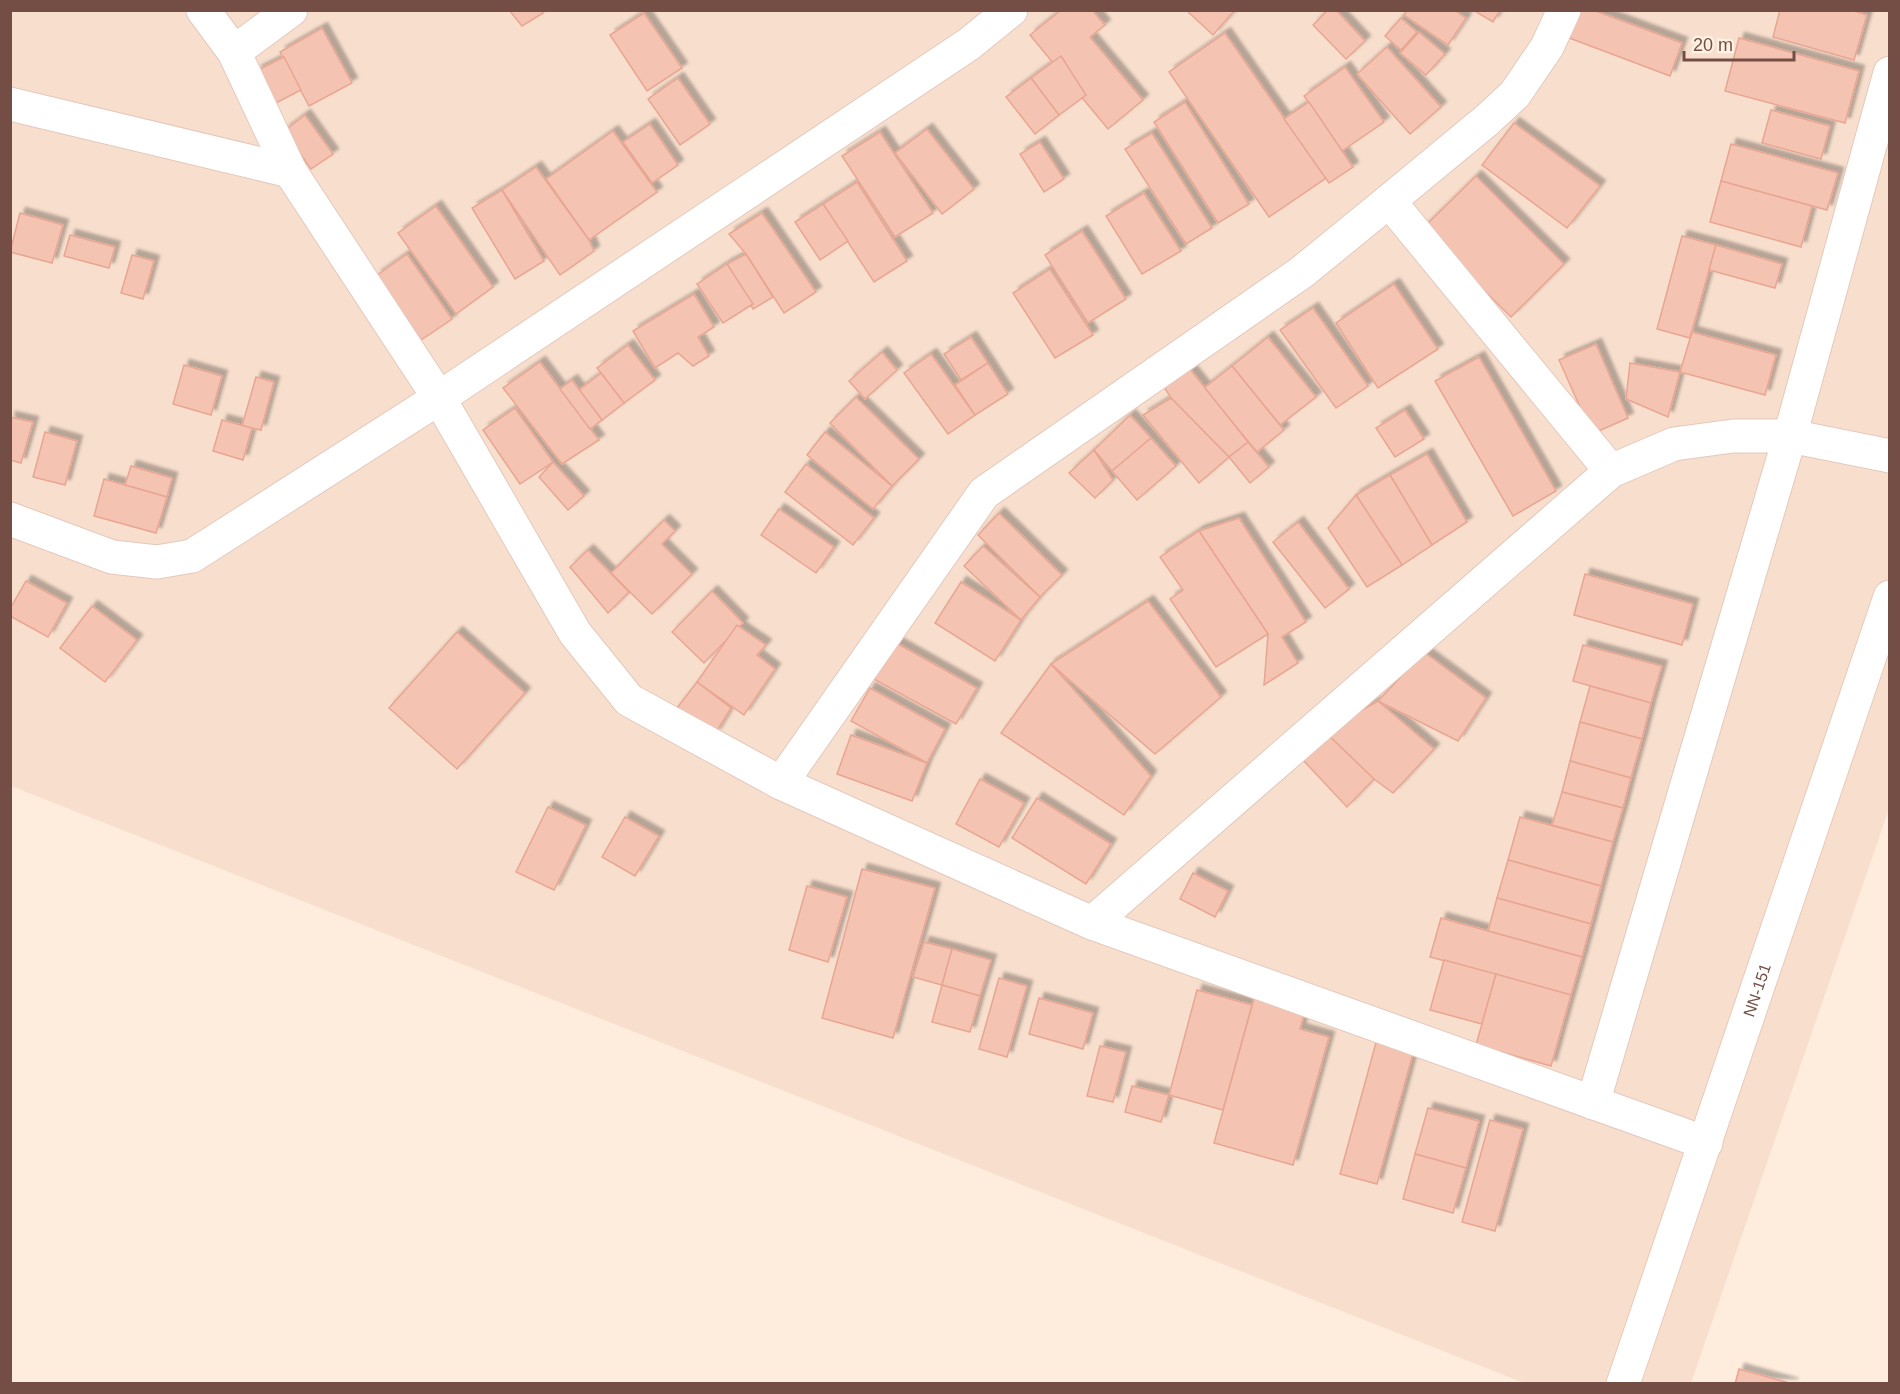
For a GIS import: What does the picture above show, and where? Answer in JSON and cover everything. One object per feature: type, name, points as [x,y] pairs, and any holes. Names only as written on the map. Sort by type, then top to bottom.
[{"type":"street","points":[[203,10],[234,52],[290,171],[440,398],[575,633],[629,700],[781,783],[1092,923],[1706,1143]]},
{"type":"street","points":[[234,52],[291,10]]},
{"type":"street","points":[[10,519],[112,557],[157,562],[192,556],[440,398],[969,44],[1011,10]]},
{"type":"street","points":[[781,783],[984,493],[1302,272],[1487,120],[1515,94],[1547,47],[1564,10]]},
{"type":"street","points":[[1593,1102],[1790,436],[1890,73]]},
{"type":"street","points":[[10,104],[290,171]]},
{"type":"street","points":[[1389,201],[1611,471]]},
{"type":"street","points":[[1092,923],[1611,471],[1674,444],[1733,436],[1790,436],[1890,456]]},
{"type":"street","name":"NN-151","points":[[1623,1383],[1890,597]]},
{"type":"shaded area","points":[[10,11],[1889,11],[1889,809],[1691,1383],[1524,1383],[11,786]]},
{"type":"building","points":[[509,10],[541,10],[543,13],[522,26]]},
{"type":"building","points":[[1061,10],[1092,10],[1105,25],[1090,37],[1143,100],[1108,129],[1030,35]]},
{"type":"building","points":[[1186,10],[1235,10],[1213,35]]},
{"type":"building","points":[[1328,10],[1336,10],[1365,41],[1346,59],[1313,25]]},
{"type":"building","points":[[1407,10],[1454,10],[1466,18],[1448,45],[1404,15]]},
{"type":"building","points":[[1473,10],[1500,10],[1493,22]]},
{"type":"building","points":[[1574,10],[1593,10],[1682,43],[1670,76],[1564,36]]},
{"type":"building","points":[[1780,10],[1851,10],[1867,15],[1854,60],[1773,37]]},
{"type":"building","points":[[644,13],[682,68],[647,91],[610,35]]},
{"type":"building","points":[[1401,18],[1417,32],[1401,50],[1385,36]]},
{"type":"building","points":[[322,28],[352,83],[309,106],[280,52]]},
{"type":"building","points":[[1419,32],[1445,54],[1426,75],[1400,53]]},
{"type":"building","points":[[1225,33],[1326,178],[1269,217],[1169,72]]},
{"type":"building","points":[[1739,38],[1859,71],[1845,123],[1725,91]]},
{"type":"building","points":[[1387,47],[1441,107],[1410,134],[1357,74]]},
{"type":"building","points":[[1061,56],[1086,95],[1059,115],[1031,78]]},
{"type":"building","points":[[284,57],[301,90],[274,104],[256,71]]},
{"type":"building","points":[[1345,67],[1384,122],[1342,151],[1304,96]]},
{"type":"building","points":[[678,78],[710,124],[680,145],[648,99]]},
{"type":"building","points":[[1031,78],[1059,115],[1035,134],[1006,97]]},
{"type":"building","points":[[1185,102],[1249,204],[1218,223],[1154,122]]},
{"type":"building","points":[[1309,102],[1353,167],[1329,183],[1284,119]]},
{"type":"building","points":[[1771,110],[1830,126],[1821,159],[1762,143]]},
{"type":"building","points":[[305,115],[333,154],[311,169],[284,131]]},
{"type":"building","points":[[1514,123],[1600,186],[1567,228],[1482,165]]},
{"type":"building","points":[[650,124],[678,165],[652,183],[623,142]]},
{"type":"building","points":[[927,129],[974,189],[942,214],[895,153]]},
{"type":"building","points":[[613,131],[657,192],[589,240],[546,179]]},
{"type":"building","points":[[880,132],[933,213],[895,237],[842,156]]},
{"type":"building","points":[[1152,133],[1212,228],[1186,244],[1125,149]]},
{"type":"building","points":[[1040,142],[1064,179],[1044,192],[1020,154]]},
{"type":"building","points":[[1731,144],[1838,173],[1827,210],[1721,181]]},
{"type":"building","points":[[536,167],[589,240],[594,251],[560,275],[502,190]]},
{"type":"building","points":[[1476,176],[1564,264],[1511,317],[1422,229]]},
{"type":"building","points":[[1721,181],[1812,206],[1801,247],[1710,222]]},
{"type":"building","points":[[857,182],[907,261],[874,282],[823,204]]},
{"type":"building","points":[[502,190],[544,261],[515,279],[472,208]]},
{"type":"building","points":[[1144,193],[1181,251],[1142,274],[1106,216]]},
{"type":"building","points":[[823,204],[848,241],[820,260],[795,222]]},
{"type":"building","points":[[436,206],[493,287],[456,314],[398,233]]},
{"type":"building","points":[[20,213],[63,225],[52,263],[10,252]]},
{"type":"building","points":[[762,213],[816,292],[784,313],[746,254],[729,234]]},
{"type":"building","points":[[1082,231],[1126,299],[1088,323],[1045,255]]},
{"type":"building","points":[[70,235],[115,247],[109,268],[64,256]]},
{"type":"building","points":[[1682,236],[1716,245],[1690,338],[1657,329]]},
{"type":"building","points":[[1716,245],[1782,264],[1775,288],[1709,270]]},
{"type":"building","points":[[407,254],[452,319],[421,340],[376,276]]},
{"type":"building","points":[[746,254],[773,297],[753,309],[727,264]]},
{"type":"building","points":[[132,255],[154,261],[143,299],[121,293]]},
{"type":"building","points":[[727,264],[753,304],[723,323],[697,284]]},
{"type":"building","points":[[1050,269],[1093,335],[1055,358],[1013,293]]},
{"type":"building","points":[[1394,284],[1438,349],[1378,388],[1336,323]]},
{"type":"building","points":[[694,294],[714,327],[698,337],[709,356],[693,366],[678,353],[655,368],[633,331]]},
{"type":"building","points":[[1313,308],[1368,386],[1336,408],[1280,330]]},
{"type":"building","points":[[1692,332],[1776,355],[1765,395],[1680,372]]},
{"type":"building","points":[[971,337],[988,363],[961,380],[944,354]]},
{"type":"building","points":[[1268,337],[1316,397],[1280,425],[1232,366]]},
{"type":"building","points":[[1596,344],[1628,418],[1592,434],[1559,360]]},
{"type":"building","points":[[628,345],[655,380],[624,403],[597,368]]},
{"type":"building","points":[[882,352],[897,370],[865,399],[849,381]]},
{"type":"building","points":[[931,354],[975,415],[948,434],[904,373]]},
{"type":"building","points":[[1479,357],[1556,491],[1513,516],[1435,381]]},
{"type":"building","points":[[540,362],[599,440],[562,464],[503,388]]},
{"type":"building","points":[[988,363],[1008,394],[975,415],[955,385]]},
{"type":"building","points":[[1630,363],[1680,372],[1668,417],[1626,399]]},
{"type":"building","points":[[184,365],[222,376],[211,415],[173,404]]},
{"type":"building","points":[[1232,366],[1284,430],[1257,452],[1204,388]]},
{"type":"building","points":[[1190,369],[1248,442],[1229,457],[1171,398],[1164,387]]},
{"type":"building","points":[[601,373],[624,403],[602,420],[579,390]]},
{"type":"building","points":[[256,377],[274,382],[261,430],[242,426]]},
{"type":"building","points":[[572,380],[602,420],[590,429],[560,389]]},
{"type":"building","points":[[856,397],[919,459],[892,486],[830,423]]},
{"type":"building","points":[[1171,398],[1229,457],[1199,483],[1143,415]]},
{"type":"building","points":[[515,408],[553,462],[520,484],[483,430]]},
{"type":"building","points":[[1405,410],[1424,439],[1395,457],[1376,428]]},
{"type":"building","points":[[1130,415],[1151,438],[1112,471],[1094,450]]},
{"type":"building","points":[[10,417],[33,422],[21,463],[10,460]]},
{"type":"building","points":[[222,420],[252,428],[243,460],[213,451]]},
{"type":"building","points":[[45,432],[77,441],[65,485],[33,477]]},
{"type":"building","points":[[825,432],[892,486],[873,509],[807,455]]},
{"type":"building","points":[[1151,438],[1176,466],[1137,500],[1112,471]]},
{"type":"building","points":[[1248,442],[1269,467],[1250,483],[1229,457]]},
{"type":"building","points":[[1094,450],[1113,480],[1095,498],[1069,473]]},
{"type":"building","points":[[1427,454],[1467,522],[1432,545],[1390,475]]},
{"type":"building","points":[[553,462],[584,496],[568,510],[539,477]]},
{"type":"building","points":[[806,464],[874,518],[853,545],[785,492]]},
{"type":"building","points":[[131,466],[172,478],[167,497],[125,485]]},
{"type":"building","points":[[1390,475],[1432,545],[1402,565],[1356,495]]},
{"type":"building","points":[[104,479],[167,497],[156,533],[94,516]]},
{"type":"building","points":[[1356,495],[1402,565],[1367,587],[1328,528]]},
{"type":"building","points":[[779,509],[834,547],[816,573],[761,535]]},
{"type":"building","points":[[999,513],[1062,575],[1040,597],[978,535]]},
{"type":"building","points":[[1239,518],[1306,622],[1282,637],[1298,663],[1264,685],[1268,634],[1199,531]]},
{"type":"building","points":[[664,520],[675,531],[662,544],[692,574],[652,614],[611,573]]},
{"type":"building","points":[[1298,522],[1349,589],[1325,608],[1273,542]]},
{"type":"building","points":[[1199,531],[1268,634],[1216,667],[1170,599],[1183,590],[1160,557]]},
{"type":"building","points":[[983,546],[1040,597],[1021,620],[964,566]]},
{"type":"building","points":[[588,550],[629,592],[608,613],[570,567]]},
{"type":"building","points":[[1585,574],[1693,604],[1682,645],[1574,615]]},
{"type":"building","points":[[26,581],[67,603],[48,637],[10,616],[10,609]]},
{"type":"building","points":[[961,582],[1021,620],[995,661],[935,623]]},
{"type":"building","points":[[712,591],[743,623],[704,663],[672,632]]},
{"type":"building","points":[[1148,601],[1221,697],[1155,754],[1051,664]]},
{"type":"building","points":[[92,606],[137,640],[105,682],[60,648]]},
{"type":"building","points":[[737,625],[766,645],[757,655],[775,669],[744,715],[697,682]]},
{"type":"building","points":[[457,632],[525,693],[457,769],[389,708]]},
{"type":"building","points":[[891,640],[977,688],[956,724],[870,677]]},
{"type":"building","points":[[1583,645],[1662,666],[1651,703],[1573,681]]},
{"type":"building","points":[[1424,652],[1486,698],[1458,741],[1378,701]]},
{"type":"building","points":[[1051,664],[1151,776],[1124,815],[1001,733]]},
{"type":"building","points":[[697,682],[731,708],[715,734],[676,709]]},
{"type":"building","points":[[1590,686],[1651,703],[1642,739],[1580,722]]},
{"type":"building","points":[[870,688],[945,729],[927,763],[851,721]]},
{"type":"building","points":[[1378,701],[1434,749],[1393,793],[1374,779],[1324,731]]},
{"type":"building","points":[[1580,722],[1642,739],[1631,778],[1570,761]]},
{"type":"building","points":[[1324,731],[1374,779],[1347,807],[1301,758]]},
{"type":"building","points":[[851,735],[927,763],[912,801],[837,774]]},
{"type":"building","points":[[1570,761],[1631,778],[1623,808],[1562,792]]},
{"type":"building","points":[[980,779],[1024,803],[999,847],[956,824]]},
{"type":"building","points":[[1562,792],[1623,808],[1613,842],[1552,825]]},
{"type":"building","points":[[1037,798],[1111,844],[1086,884],[1012,838]]},
{"type":"building","points":[[548,807],[586,825],[554,890],[516,872]]},
{"type":"building","points":[[625,817],[659,836],[635,876],[602,857]]},
{"type":"building","points":[[1520,817],[1613,842],[1601,886],[1508,860]]},
{"type":"building","points":[[1508,860],[1601,886],[1591,924],[1497,898]]},
{"type":"building","points":[[862,869],[935,888],[893,1038],[822,1018]]},
{"type":"building","points":[[1193,873],[1228,891],[1215,917],[1180,899]]},
{"type":"building","points":[[807,886],[847,897],[828,962],[789,950]]},
{"type":"building","points":[[1497,898],[1591,924],[1582,957],[1488,931]]},
{"type":"building","points":[[1441,918],[1582,957],[1571,995],[1430,957]]},
{"type":"building","points":[[924,942],[952,949],[942,985],[913,977]]},
{"type":"building","points":[[952,949],[991,960],[980,996],[942,985]]},
{"type":"building","points":[[1444,960],[1496,974],[1482,1024],[1430,1010]]},
{"type":"building","points":[[1496,974],[1571,995],[1551,1066],[1476,1045]]},
{"type":"building","points":[[999,978],[1027,986],[1007,1057],[979,1049]]},
{"type":"building","points":[[942,985],[980,996],[970,1032],[932,1022]]},
{"type":"building","points":[[1197,990],[1252,1005],[1223,1110],[1169,1095]]},
{"type":"building","points":[[1255,995],[1306,1009],[1300,1029],[1329,1037],[1293,1165],[1214,1143]]},
{"type":"building","points":[[1039,998],[1093,1013],[1083,1049],[1029,1034]]},
{"type":"building","points":[[1377,1039],[1414,1050],[1377,1184],[1340,1174]]},
{"type":"building","points":[[1100,1046],[1126,1052],[1113,1102],[1087,1096]]},
{"type":"building","points":[[1132,1086],[1169,1095],[1161,1122],[1125,1112]]},
{"type":"building","points":[[1428,1108],[1479,1121],[1466,1168],[1415,1154]]},
{"type":"building","points":[[1490,1120],[1523,1129],[1495,1231],[1462,1222]]},
{"type":"building","points":[[1415,1154],[1466,1168],[1453,1213],[1403,1199]]},
{"type":"building","points":[[1739,1369],[1793,1384],[1735,1384]]}]
